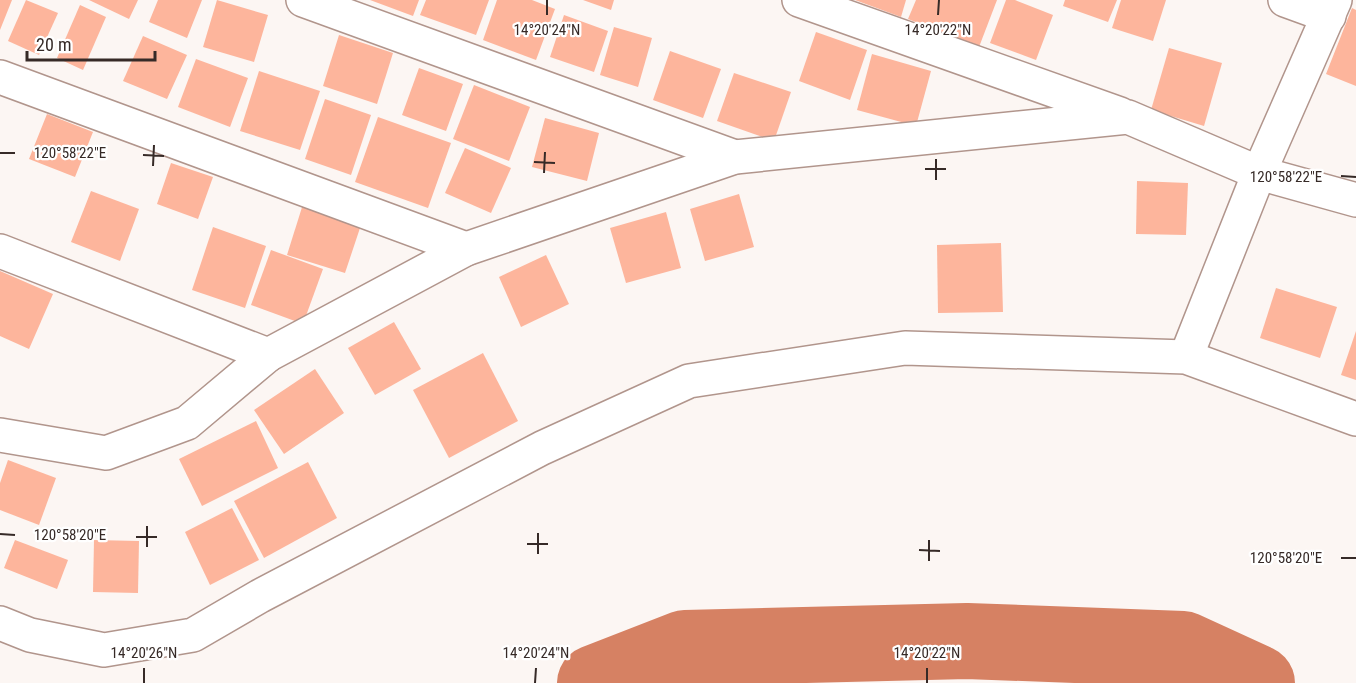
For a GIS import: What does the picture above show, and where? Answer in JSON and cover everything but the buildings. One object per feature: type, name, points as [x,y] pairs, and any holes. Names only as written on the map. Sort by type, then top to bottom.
[{"type":"street","points":[[303,0],[735,157]]},
{"type":"street","points":[[799,0],[1128,117],[1258,173],[1356,200]]},
{"type":"street","points":[[1186,357],[1258,173],[1332,8],[1285,0]]},
{"type":"street","points":[[0,77],[466,249]]},
{"type":"street","points":[[0,435],[106,453],[187,423],[268,355],[466,249],[735,157],[1128,117]]},
{"type":"street","points":[[0,251],[268,355]]},
{"type":"street","points":[[0,623],[30,634],[104,650],[193,635],[260,596],[542,448],[689,381],[905,348],[1186,357],[1356,419]]},
{"type":"waterway","points":[[595,683],[685,648],[967,641],[1183,649],[1257,683]]}]
